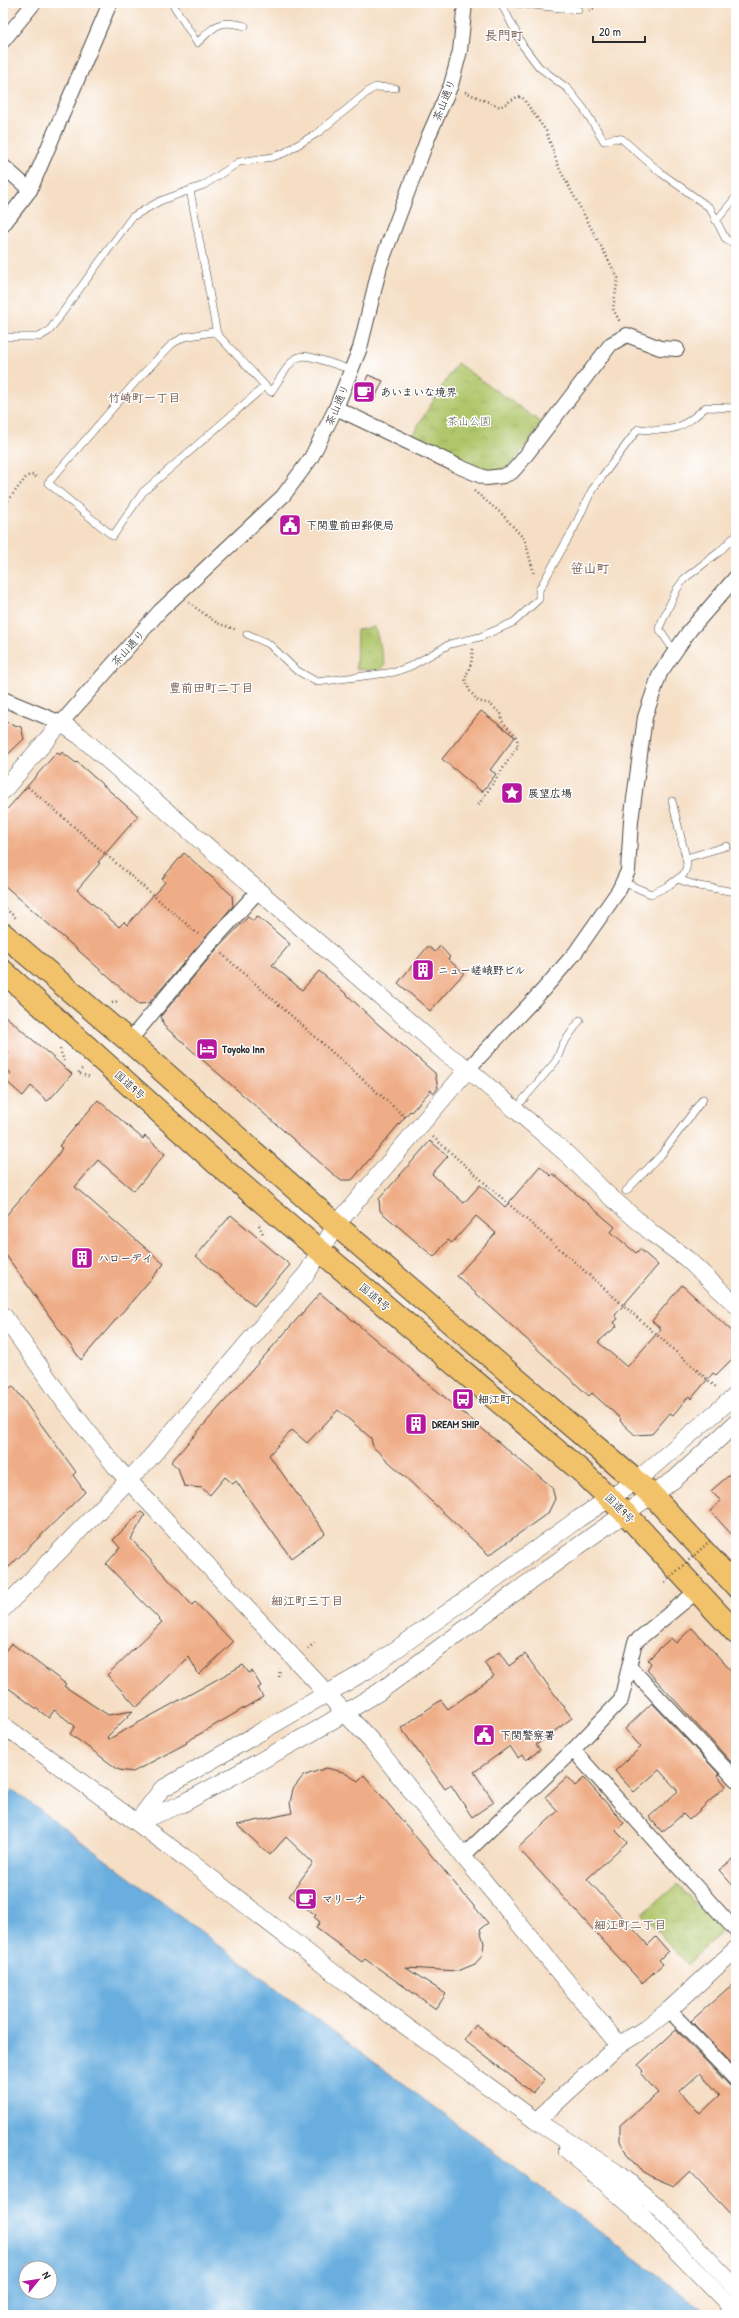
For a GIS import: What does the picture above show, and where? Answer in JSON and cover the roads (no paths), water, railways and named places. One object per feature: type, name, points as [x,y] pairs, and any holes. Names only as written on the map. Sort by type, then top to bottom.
[{"type":"highway","points":[[3,934],[128,1041],[336,1225],[636,1480],[653,1496],[736,1586]]},
{"type":"highway","name":"国道9号","points":[[3,971],[216,1163],[610,1498],[736,1633]]},
{"type":"street","points":[[3,41],[34,3]]},
{"type":"street","points":[[3,225],[30,190],[110,3]]},
{"type":"street","name":"茶山通り","points":[[61,723],[160,611],[283,496],[311,458],[336,408],[360,348],[380,266],[429,135],[451,85],[460,51],[465,3]]},
{"type":"street","points":[[3,166],[30,190]]},
{"type":"street","points":[[336,408],[486,478],[502,476],[512,472],[520,463],[611,344],[627,335],[660,348],[677,349]]},
{"type":"street","points":[[3,1609],[128,1482],[307,1273],[336,1225],[468,1069],[543,990],[575,953],[623,882],[628,871],[631,852],[631,821],[645,717],[660,673],[674,651],[736,577]]},
{"type":"street","points":[[3,699],[61,723],[80,736],[448,1055],[468,1069],[568,1155],[607,1194],[653,1234],[687,1259],[732,1299]]},
{"type":"street","points":[[3,791],[61,723]]},
{"type":"street","points":[[128,1041],[210,944],[259,890]]},
{"type":"street","points":[[3,1315],[84,1428],[128,1482],[374,1744],[463,1856],[619,2045]]},
{"type":"street","points":[[137,1822],[162,1789],[366,1672],[636,1480],[736,1395]]},
{"type":"street","points":[[137,1822],[182,1804],[345,1713],[379,1692],[588,1539],[653,1496],[736,1423]]},
{"type":"street","points":[[463,1856],[573,1750],[621,1700],[635,1642],[697,1591]]},
{"type":"street","points":[[629,1666],[736,1780]]},
{"type":"street","points":[[3,1725],[137,1822],[348,1984],[536,2121],[616,2172],[656,2206],[732,2301]]},
{"type":"street","points":[[573,1750],[736,1931]]},
{"type":"street","points":[[536,2121],[619,2045],[645,2029],[669,2010],[736,1949]]},
{"type":"street","points":[[669,2010],[736,2080]]},
{"type":"lane","points":[[175,3],[174,6],[197,44],[221,24],[230,22],[246,26]]},
{"type":"lane","points":[[501,3],[527,51],[539,67],[568,90],[584,109],[604,141],[615,138],[629,144],[642,158],[710,208],[725,238],[736,246]]},
{"type":"lane","points":[[515,3],[578,10]]},
{"type":"lane","points":[[3,337],[45,336],[132,217],[160,201],[204,185],[239,162],[274,157],[284,153],[318,132],[370,90],[376,87],[396,88]]},
{"type":"lane","points":[[190,190],[217,334]]},
{"type":"lane","points":[[716,221],[736,197]]},
{"type":"lane","points":[[265,386],[143,492],[114,536],[48,483],[133,384],[172,344],[184,337],[213,332],[217,334],[271,392],[293,359],[304,355],[343,367]]},
{"type":"lane","points":[[247,634],[269,644],[296,670],[317,682],[395,672],[411,666],[450,644],[471,639],[514,622],[539,599],[539,590],[574,528],[592,490],[638,429],[661,431],[686,425],[706,406],[736,408]]},
{"type":"lane","points":[[674,651],[659,628],[677,589],[684,579],[719,552],[736,536]]},
{"type":"lane","points":[[623,882],[651,894],[683,875],[686,869],[686,858],[672,801]]},
{"type":"lane","points":[[686,858],[727,846]]},
{"type":"lane","points":[[677,879],[712,889],[736,892]]},
{"type":"lane","points":[[522,1101],[556,1061],[564,1044],[580,1020]]},
{"type":"lane","points":[[626,1191],[661,1155],[703,1099]]},
{"type":"water","points":[[13,1790],[710,2315],[3,2315],[3,1802]]},
{"type":"place","name":"あいまいな境界","points":[[364,392]]},
{"type":"place","name":"下関豊前田郵便局","points":[[290,525]]},
{"type":"place","name":"展望広場","points":[[512,793]]},
{"type":"place","name":"ニュー嵯峨野ビル","points":[[423,970]]},
{"type":"place","name":"Toyoko Inn","points":[[207,1049]]},
{"type":"place","name":"ハローデイ","points":[[82,1258]]},
{"type":"place","name":"細江町","points":[[463,1399]]},
{"type":"place","name":"DREAM SHIP","points":[[416,1424]]},
{"type":"place","name":"下関警察署","points":[[484,1735]]},
{"type":"place","name":"マリーナ","points":[[306,1899]]},
{"type":"district","name":"長門町","points":[[504,35]]},
{"type":"district","name":"竹崎町一丁目","points":[[144,398]]},
{"type":"district","name":"笹山町","points":[[590,568]]},
{"type":"district","name":"豊前田町二丁目","points":[[211,688]]},
{"type":"district","name":"細江町三丁目","points":[[307,1601]]},
{"type":"district","name":"細江町二丁目","points":[[630,1925]]},
{"type":"park label","name":"茶山公園","points":[[469,421]]}]
